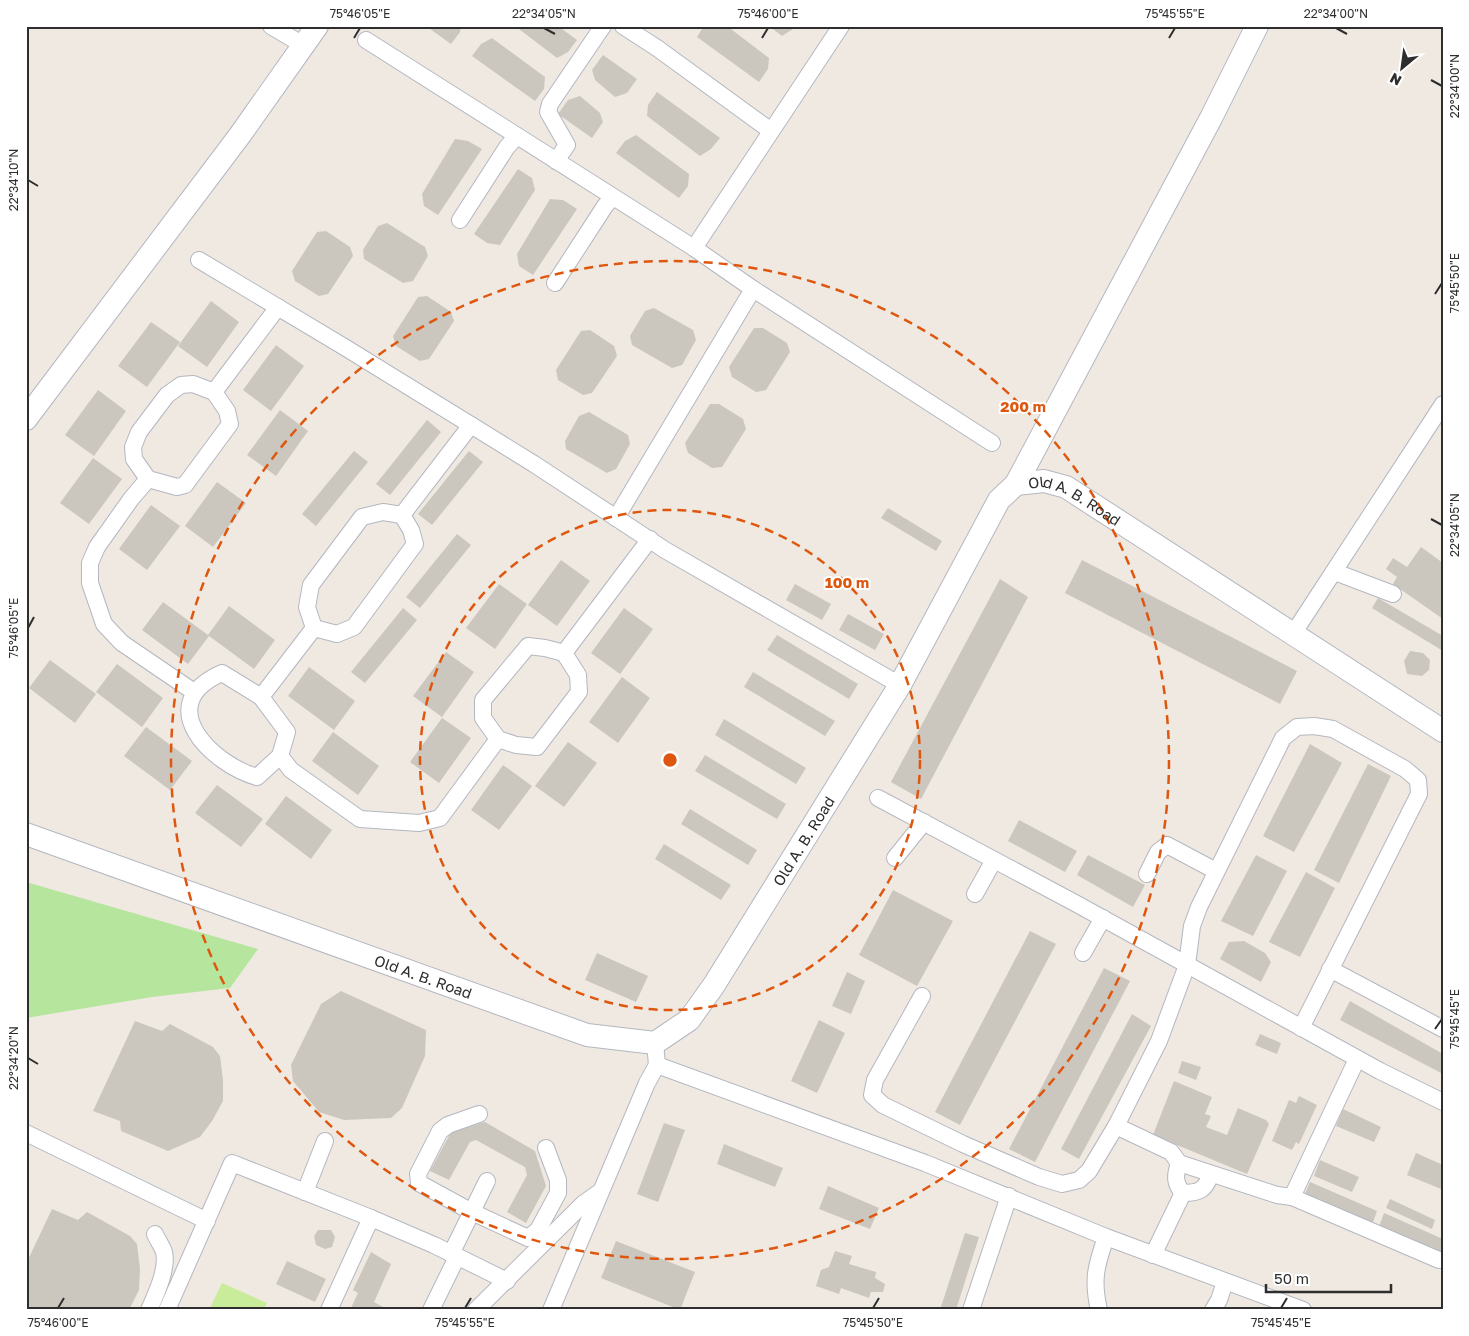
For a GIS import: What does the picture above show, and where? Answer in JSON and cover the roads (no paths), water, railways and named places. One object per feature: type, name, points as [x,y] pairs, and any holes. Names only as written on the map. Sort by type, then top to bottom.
[{"type":"street","points":[[271,26],[303,45]]},
{"type":"street","points":[[26,419],[240,135],[317,26]]},
{"type":"street","points":[[556,161],[567,144],[548,112],[550,104],[604,26]]},
{"type":"street","points":[[623,26],[657,48],[771,131]]},
{"type":"street","points":[[694,248],[841,26]]},
{"type":"street","points":[[1016,484],[1211,118],[1257,26]]},
{"type":"street","points":[[366,40],[694,248],[753,289],[992,443]]},
{"type":"street","points":[[460,220],[507,147],[517,136]]},
{"type":"street","points":[[555,283],[605,206],[613,197]]},
{"type":"street","points":[[199,260],[471,425],[650,539],[900,685]]},
{"type":"street","points":[[616,518],[753,289]]},
{"type":"street","points":[[214,392],[278,307]]},
{"type":"street","points":[[193,384],[214,392],[227,411],[230,424],[185,485],[177,487],[148,479],[134,459],[132,447],[139,432],[167,395],[181,385],[193,384]]},
{"type":"street","points":[[1293,634],[1443,404]]},
{"type":"street","points":[[402,515],[471,425]]},
{"type":"street","points":[[148,479],[131,499],[97,547],[90,563],[90,583],[104,624],[122,643],[194,692]]},
{"type":"street","name":"Old A. B. Road","points":[[26,834],[587,1035],[655,1043],[689,1020],[714,985],[900,685],[999,500],[1016,484],[1044,481],[1066,487],[1443,731]]},
{"type":"street","points":[[314,628],[307,607],[311,585],[362,517],[383,512],[402,515]]},
{"type":"street","points":[[314,628],[337,634],[354,627],[416,544],[411,530],[402,515]]},
{"type":"street","points":[[564,653],[650,539]]},
{"type":"street","points":[[1334,572],[1393,594]]},
{"type":"street","points":[[261,697],[314,628]]},
{"type":"street","points":[[528,646],[564,653],[578,675],[579,692],[537,747],[516,745],[498,739],[483,718],[483,700],[528,646]]},
{"type":"street","points":[[222,673],[261,697],[287,732],[280,756],[257,777],[240,772],[212,750],[192,728],[188,711],[194,692],[209,678],[222,673]]},
{"type":"street","points":[[922,996],[875,1080],[872,1095],[883,1104],[963,1144],[1038,1177],[1062,1184],[1078,1180],[1089,1171],[1116,1126],[1159,1041],[1187,965],[1192,926],[1198,907],[1283,738],[1297,727],[1314,726],[1332,729],[1405,769],[1418,780],[1419,794],[1301,1028]]},
{"type":"street","points":[[280,756],[291,770],[360,819],[419,823],[440,818],[498,739]]},
{"type":"street","points":[[878,798],[1103,918],[1358,1059],[1443,1102]]},
{"type":"street","points":[[895,858],[924,822]]},
{"type":"street","points":[[1147,874],[1158,852],[1167,845],[1216,871]]},
{"type":"street","points":[[974,894],[994,860]]},
{"type":"street","points":[[1083,953],[1103,918]]},
{"type":"street","points":[[1330,969],[1443,1029]]},
{"type":"street","points":[[551,1310],[647,1083],[657,1065],[655,1043]]},
{"type":"street","points":[[1292,1197],[1358,1059]]},
{"type":"street","points":[[657,1065],[917,1160],[1106,1237],[1303,1310]]},
{"type":"street","points":[[479,1114],[448,1125],[440,1131],[418,1174],[419,1183],[472,1212],[528,1238],[538,1230],[558,1193],[558,1180],[546,1148]]},
{"type":"street","points":[[1116,1126],[1171,1152],[1179,1163],[1277,1195],[1292,1197],[1440,1260]]},
{"type":"street","points":[[26,1133],[206,1220]]},
{"type":"street","points":[[305,1192],[325,1141]]},
{"type":"street","points":[[167,1310],[232,1163],[371,1218],[507,1281]]},
{"type":"street","points":[[1179,1163],[1176,1174],[1177,1186],[1183,1194]]},
{"type":"street","points":[[1183,1194],[1197,1193],[1207,1185],[1211,1174]]},
{"type":"street","points":[[431,1310],[487,1180]]},
{"type":"street","points":[[476,1310],[584,1203],[601,1191]]},
{"type":"street","points":[[1153,1255],[1183,1194]]},
{"type":"street","points":[[971,1310],[1009,1196]]},
{"type":"street","points":[[329,1310],[371,1218]]},
{"type":"street","points":[[153,1308],[164,1263],[164,1251],[154,1234]]},
{"type":"street","points":[[1099,1310],[1095,1291],[1096,1264],[1106,1237]]},
{"type":"street","points":[[1213,1310],[1219,1300],[1225,1282]]}]
